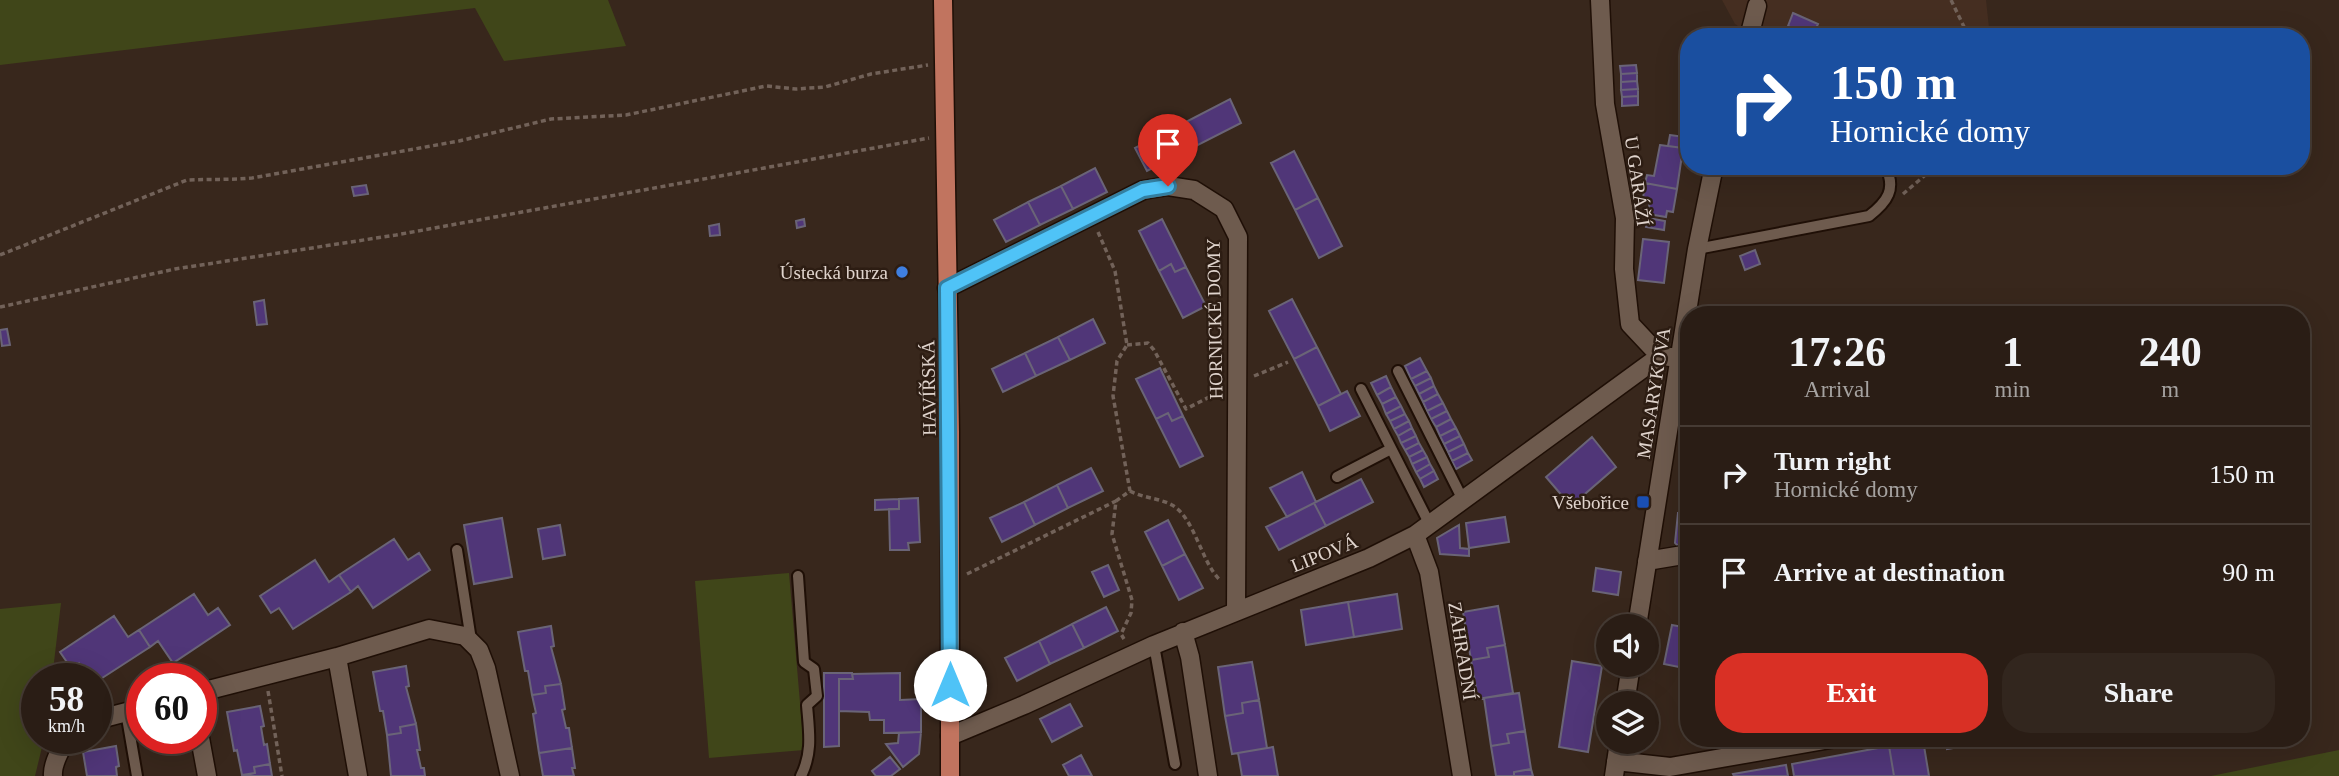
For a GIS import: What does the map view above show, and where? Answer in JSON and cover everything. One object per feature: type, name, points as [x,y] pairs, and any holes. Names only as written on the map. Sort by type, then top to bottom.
[{"type":"main road","name":"HAVÍŘSKÁ","points":[[943,0],[950,776]]},
{"type":"street","name":"U GARÁŽÍ","points":[[1600,0],[1605,104],[1625,218],[1624,269],[1630,324],[1660,356]]},
{"type":"street","points":[[1751,28],[1756,2]]},
{"type":"street","name":"MASARYKOVA","points":[[1689,306],[1712,175]]},
{"type":"street","name":"HORNICKÉ DOMY","points":[[947,288],[1143,190],[1168,186],[1195,190],[1224,209],[1238,237],[1234,586],[1236,611]]},
{"type":"street","points":[[1660,356],[1680,358]]},
{"type":"street","name":"LIPOVÁ","points":[[950,736],[1183,632],[1368,558],[1422,530],[1660,356]]},
{"type":"street","name":"MASARYKOVA","points":[[1639,614],[1680,364]]},
{"type":"street","name":"ZAHRADNÍ","points":[[1422,530],[1462,776]]},
{"type":"street","points":[[1647,561],[1680,556]]},
{"type":"street","points":[[217,688],[337,657],[429,629],[465,636],[479,650],[486,668],[510,776]]},
{"type":"street","points":[[1183,632],[1190,657],[1208,776]]},
{"type":"street","points":[[337,657],[358,776]]},
{"type":"street","points":[[1615,769],[1670,767],[1784,747]]},
{"type":"street","points":[[52,774],[60,754]]},
{"type":"street","points":[[203,754],[206,776]]},
{"type":"lane","points":[[1697,249],[1869,216],[1886,203],[1892,189],[1888,175]]},
{"type":"lane","points":[[1398,371],[1463,500]]},
{"type":"lane","points":[[1360,388],[1391,449],[1422,530]]},
{"type":"lane","points":[[1337,477],[1391,449]]},
{"type":"lane","points":[[457,550],[471,643]]},
{"type":"lane","points":[[798,576],[804,662],[814,669],[817,696],[807,705],[810,748],[808,762],[801,776]]},
{"type":"lane","points":[[1154,645],[1175,764]]},
{"type":"lane","points":[[136,754],[137,776]]},
{"type":"path","points":[[1951,0],[1965,28]]},
{"type":"path","points":[[0,255],[187,180],[224,181],[252,178],[459,141],[551,119],[626,115],[766,86],[796,89],[825,87],[871,74],[943,62]]},
{"type":"path","points":[[0,307],[175,269],[423,230],[908,143],[944,134]]},
{"type":"path","points":[[1886,203],[1909,191],[1926,175]]},
{"type":"path","points":[[1091,217],[1115,271],[1127,345],[1118,361],[1113,396],[1130,491]]},
{"type":"path","points":[[1127,345],[1147,343],[1154,350],[1186,410],[1236,383],[1288,362]]},
{"type":"path","points":[[950,582],[1116,501],[1130,491]]},
{"type":"path","points":[[1130,491],[1173,506],[1186,519],[1217,579],[1234,586]]},
{"type":"path","points":[[1116,501],[1112,534],[1132,600],[1131,613],[1121,634],[1130,655]]},
{"type":"path","points":[[266,675],[282,776]]},
{"type":"shaded area","points":[[1722,0],[1986,0],[1989,28],[1741,28],[1735,24]]},
{"type":"green space","points":[[0,0],[608,0],[626,46],[504,61],[475,8],[0,65]]},
{"type":"green space","points":[[789,573],[804,750],[709,758],[695,581]]},
{"type":"green space","points":[[61,603],[54,663],[21,663],[21,754],[40,754],[35,776],[0,776],[0,609]]},
{"type":"green space","points":[[2339,750],[2339,776],[2211,776]]},
{"type":"building","points":[[1793,13],[1818,24],[1816,28],[1788,26]]},
{"type":"building","points":[[1636,65],[1637,73],[1621,74],[1620,66]]},
{"type":"building","points":[[1637,73],[1637,81],[1621,82],[1621,74]]},
{"type":"building","points":[[1637,81],[1638,89],[1621,90],[1621,82]]},
{"type":"building","points":[[1638,89],[1638,96],[1622,97],[1621,90]]},
{"type":"building","points":[[1638,96],[1638,105],[1622,106],[1622,97]]},
{"type":"building","points":[[1230,99],[1241,123],[1194,147],[1182,124]]},
{"type":"building","points":[[1182,124],[1194,147],[1147,171],[1135,148]]},
{"type":"building","points":[[1670,135],[1680,136],[1680,148],[1668,146]]},
{"type":"building","points":[[1660,145],[1680,148],[1677,189],[1645,183],[1647,175],[1654,176]]},
{"type":"building","points":[[1294,151],[1318,198],[1295,210],[1271,163]]},
{"type":"building","points":[[1095,168],[1107,192],[1073,209],[1061,186]]},
{"type":"building","points":[[1645,183],[1677,189],[1673,212],[1667,211],[1666,217],[1648,214],[1650,200],[1643,199]]},
{"type":"building","points":[[366,185],[368,194],[354,196],[352,187]]},
{"type":"building","points":[[1061,186],[1073,209],[1040,225],[1028,202]]},
{"type":"building","points":[[1318,198],[1342,246],[1319,258],[1295,210]]},
{"type":"building","points":[[1028,202],[1040,225],[1006,242],[994,220]]},
{"type":"building","points":[[1648,218],[1665,221],[1664,230],[1646,227]]},
{"type":"building","points":[[804,219],[805,226],[797,228],[796,221]]},
{"type":"building","points":[[1162,219],[1186,267],[1175,272],[1171,264],[1159,271],[1139,231]]},
{"type":"building","points":[[719,224],[720,235],[710,236],[709,226]]},
{"type":"building","points":[[1643,239],[1669,242],[1664,283],[1638,280]]},
{"type":"building","points":[[1755,250],[1760,264],[1745,270],[1740,256]]},
{"type":"building","points":[[1171,264],[1175,272],[1186,267],[1206,306],[1183,318],[1159,271]]},
{"type":"building","points":[[1292,299],[1317,347],[1294,359],[1269,311]]},
{"type":"building","points":[[264,300],[267,324],[257,325],[254,302]]},
{"type":"building","points":[[1093,319],[1105,343],[1070,360],[1058,337]]},
{"type":"building","points":[[7,329],[10,345],[2,346],[0,330]]},
{"type":"building","points":[[1058,337],[1070,360],[1036,376],[1025,353]]},
{"type":"building","points":[[1317,347],[1341,394],[1318,406],[1294,359]]},
{"type":"building","points":[[1025,353],[1036,376],[1003,392],[992,369]]},
{"type":"building","points":[[1420,358],[1427,371],[1411,379],[1405,366]]},
{"type":"building","points":[[1160,368],[1183,416],[1172,421],[1168,413],[1156,419],[1136,379]]},
{"type":"building","points":[[1427,371],[1431,378],[1415,386],[1411,379]]},
{"type":"building","points":[[1386,376],[1391,387],[1377,395],[1371,383]]},
{"type":"building","points":[[1431,378],[1434,386],[1419,394],[1415,386]]},
{"type":"building","points":[[1434,386],[1438,394],[1423,402],[1419,394]]},
{"type":"building","points":[[1391,387],[1396,397],[1382,404],[1377,395]]},
{"type":"building","points":[[1347,391],[1360,416],[1330,431],[1318,406]]},
{"type":"building","points":[[1438,394],[1443,403],[1427,411],[1423,402]]},
{"type":"building","points":[[1396,397],[1401,406],[1386,414],[1382,404]]},
{"type":"building","points":[[1443,403],[1447,411],[1431,419],[1427,411]]},
{"type":"building","points":[[1401,406],[1405,414],[1390,421],[1386,414]]},
{"type":"building","points":[[1447,411],[1451,419],[1436,427],[1431,419]]},
{"type":"building","points":[[1168,413],[1172,421],[1183,416],[1203,456],[1180,467],[1156,419]]},
{"type":"building","points":[[1405,414],[1409,421],[1394,429],[1390,421]]},
{"type":"building","points":[[1451,419],[1456,428],[1440,436],[1436,427]]},
{"type":"building","points":[[1409,421],[1412,428],[1398,436],[1394,429]]},
{"type":"building","points":[[1412,428],[1416,436],[1401,443],[1398,436]]},
{"type":"building","points":[[1456,428],[1460,436],[1444,444],[1440,436]]},
{"type":"building","points":[[1416,436],[1419,443],[1405,450],[1401,443]]},
{"type":"building","points":[[1460,436],[1464,444],[1448,452],[1444,444]]},
{"type":"building","points":[[1592,437],[1616,467],[1571,506],[1546,477]]},
{"type":"building","points":[[1419,443],[1423,450],[1409,457],[1405,450]]},
{"type":"building","points":[[1464,444],[1468,453],[1452,461],[1448,452]]},
{"type":"building","points":[[1423,450],[1427,457],[1412,464],[1409,457]]},
{"type":"building","points":[[1468,453],[1472,460],[1456,469],[1452,461]]},
{"type":"building","points":[[1427,457],[1430,464],[1416,472],[1412,464]]},
{"type":"building","points":[[1430,464],[1434,471],[1420,479],[1416,472]]},
{"type":"building","points":[[1091,468],[1103,491],[1068,508],[1057,485]]},
{"type":"building","points":[[1434,471],[1438,479],[1424,487],[1420,479]]},
{"type":"building","points":[[1302,472],[1316,502],[1287,517],[1270,488]]},
{"type":"building","points":[[1361,479],[1373,502],[1326,526],[1314,503]]},
{"type":"building","points":[[1057,485],[1068,508],[1035,525],[1024,502]]},
{"type":"building","points":[[918,498],[920,542],[908,543],[909,550],[890,550],[889,509],[899,509],[899,499]]},
{"type":"building","points":[[899,499],[899,509],[875,510],[875,500]]},
{"type":"building","points":[[1024,502],[1035,525],[1002,542],[990,518]]},
{"type":"building","points":[[1314,503],[1326,526],[1279,550],[1266,527]]},
{"type":"building","points":[[1680,513],[1680,548],[1675,543]]},
{"type":"building","points":[[1505,517],[1509,542],[1469,548],[1466,523]]},
{"type":"building","points":[[502,518],[512,577],[474,584],[464,525]]},
{"type":"building","points":[[1168,520],[1185,554],[1162,566],[1145,532]]},
{"type":"building","points":[[560,525],[565,555],[543,559],[538,529]]},
{"type":"building","points":[[1459,525],[1460,548],[1469,549],[1469,556],[1440,554],[1437,538]]},
{"type":"building","points":[[394,539],[408,560],[419,553],[430,570],[373,608],[358,586],[351,592],[339,575]]},
{"type":"building","points":[[1185,554],[1203,588],[1179,600],[1162,566]]},
{"type":"building","points":[[315,560],[329,582],[339,575],[351,592],[293,629],[279,608],[271,613],[260,596]]},
{"type":"building","points":[[1108,565],[1119,590],[1104,597],[1092,572]]},
{"type":"building","points":[[1596,568],[1621,572],[1618,595],[1593,591]]},
{"type":"building","points":[[194,594],[208,615],[218,608],[230,625],[173,663],[158,641],[150,647],[139,630]]},
{"type":"building","points":[[1397,594],[1402,629],[1354,637],[1348,602]]},
{"type":"building","points":[[1348,602],[1354,637],[1306,645],[1301,610]]},
{"type":"building","points":[[1498,606],[1505,645],[1487,648],[1489,657],[1471,660],[1463,612]]},
{"type":"building","points":[[1106,607],[1118,631],[1084,648],[1072,624]]},
{"type":"building","points":[[114,616],[128,637],[139,630],[150,647],[112,672],[112,663],[68,663],[60,652]]},
{"type":"building","points":[[1072,624],[1084,648],[1050,664],[1039,641]]},
{"type":"building","points":[[1672,625],[1680,626],[1680,667],[1664,664]]},
{"type":"building","points":[[551,626],[554,646],[551,647],[561,684],[545,686],[546,693],[532,695],[518,632]]},
{"type":"building","points":[[1039,641],[1050,664],[1017,681],[1005,658]]},
{"type":"building","points":[[1505,645],[1513,693],[1478,699],[1471,660],[1489,657],[1487,648]]},
{"type":"building","points":[[1572,661],[1596,665],[1596,677],[1600,677],[1588,752],[1559,747]]},
{"type":"building","points":[[1252,662],[1259,700],[1242,703],[1243,713],[1225,716],[1218,667]]},
{"type":"building","points":[[406,666],[409,686],[406,687],[416,724],[400,727],[401,733],[387,735],[373,672]]},
{"type":"building","points":[[824,673],[852,673],[853,679],[839,679],[839,746],[824,747]]},
{"type":"building","points":[[900,673],[900,700],[921,699],[921,732],[884,733],[884,720],[870,720],[869,712],[839,711],[839,679],[853,679],[852,674]]},
{"type":"building","points":[[561,684],[565,709],[562,710],[566,728],[569,728],[572,748],[539,753],[532,695],[546,693],[545,686]]},
{"type":"building","points":[[1519,693],[1525,731],[1507,734],[1509,743],[1491,746],[1484,698]]},
{"type":"building","points":[[1259,700],[1267,748],[1232,754],[1225,716],[1243,713],[1242,703]]},
{"type":"building","points":[[1070,704],[1082,726],[1052,742],[1040,719]]},
{"type":"building","points":[[260,706],[264,745],[267,744],[270,764],[254,767],[255,773],[242,775],[237,750],[234,751],[227,712]]},
{"type":"building","points":[[416,724],[420,750],[417,750],[425,776],[391,776],[387,735],[401,733],[400,727]]},
{"type":"building","points":[[1525,731],[1531,769],[1514,772],[1514,776],[1496,776],[1491,746],[1509,743],[1507,734]]},
{"type":"building","points":[[921,732],[919,754],[903,767],[886,744],[898,743],[899,733]]},
{"type":"building","points":[[116,746],[119,766],[116,767],[117,776],[87,776],[83,754],[112,754],[112,747]]},
{"type":"building","points":[[1273,747],[1278,776],[1242,776],[1238,753]]},
{"type":"building","points":[[1889,747],[1924,747],[1929,776],[1894,776]]},
{"type":"building","points":[[1889,747],[1894,776],[1794,776],[1792,764]]},
{"type":"building","points":[[572,748],[574,776],[543,776],[539,753]]},
{"type":"building","points":[[1081,755],[1092,776],[1069,776],[1063,765]]},
{"type":"building","points":[[890,757],[900,769],[891,776],[876,776],[872,771]]},
{"type":"building","points":[[270,764],[272,776],[242,776],[255,773],[254,767]]},
{"type":"building","points":[[1786,765],[1788,776],[1733,774]]},
{"type":"building","points":[[1531,769],[1533,776],[1514,776],[1514,772]]},
{"type":"place","name":"Ústecká burza","points":[[902,272]]},
{"type":"place","name":"Všebořice","points":[[1643,502]]},
{"type":"route","points":[[950,685],[947,288],[1143,190],[1168,186]]}]
